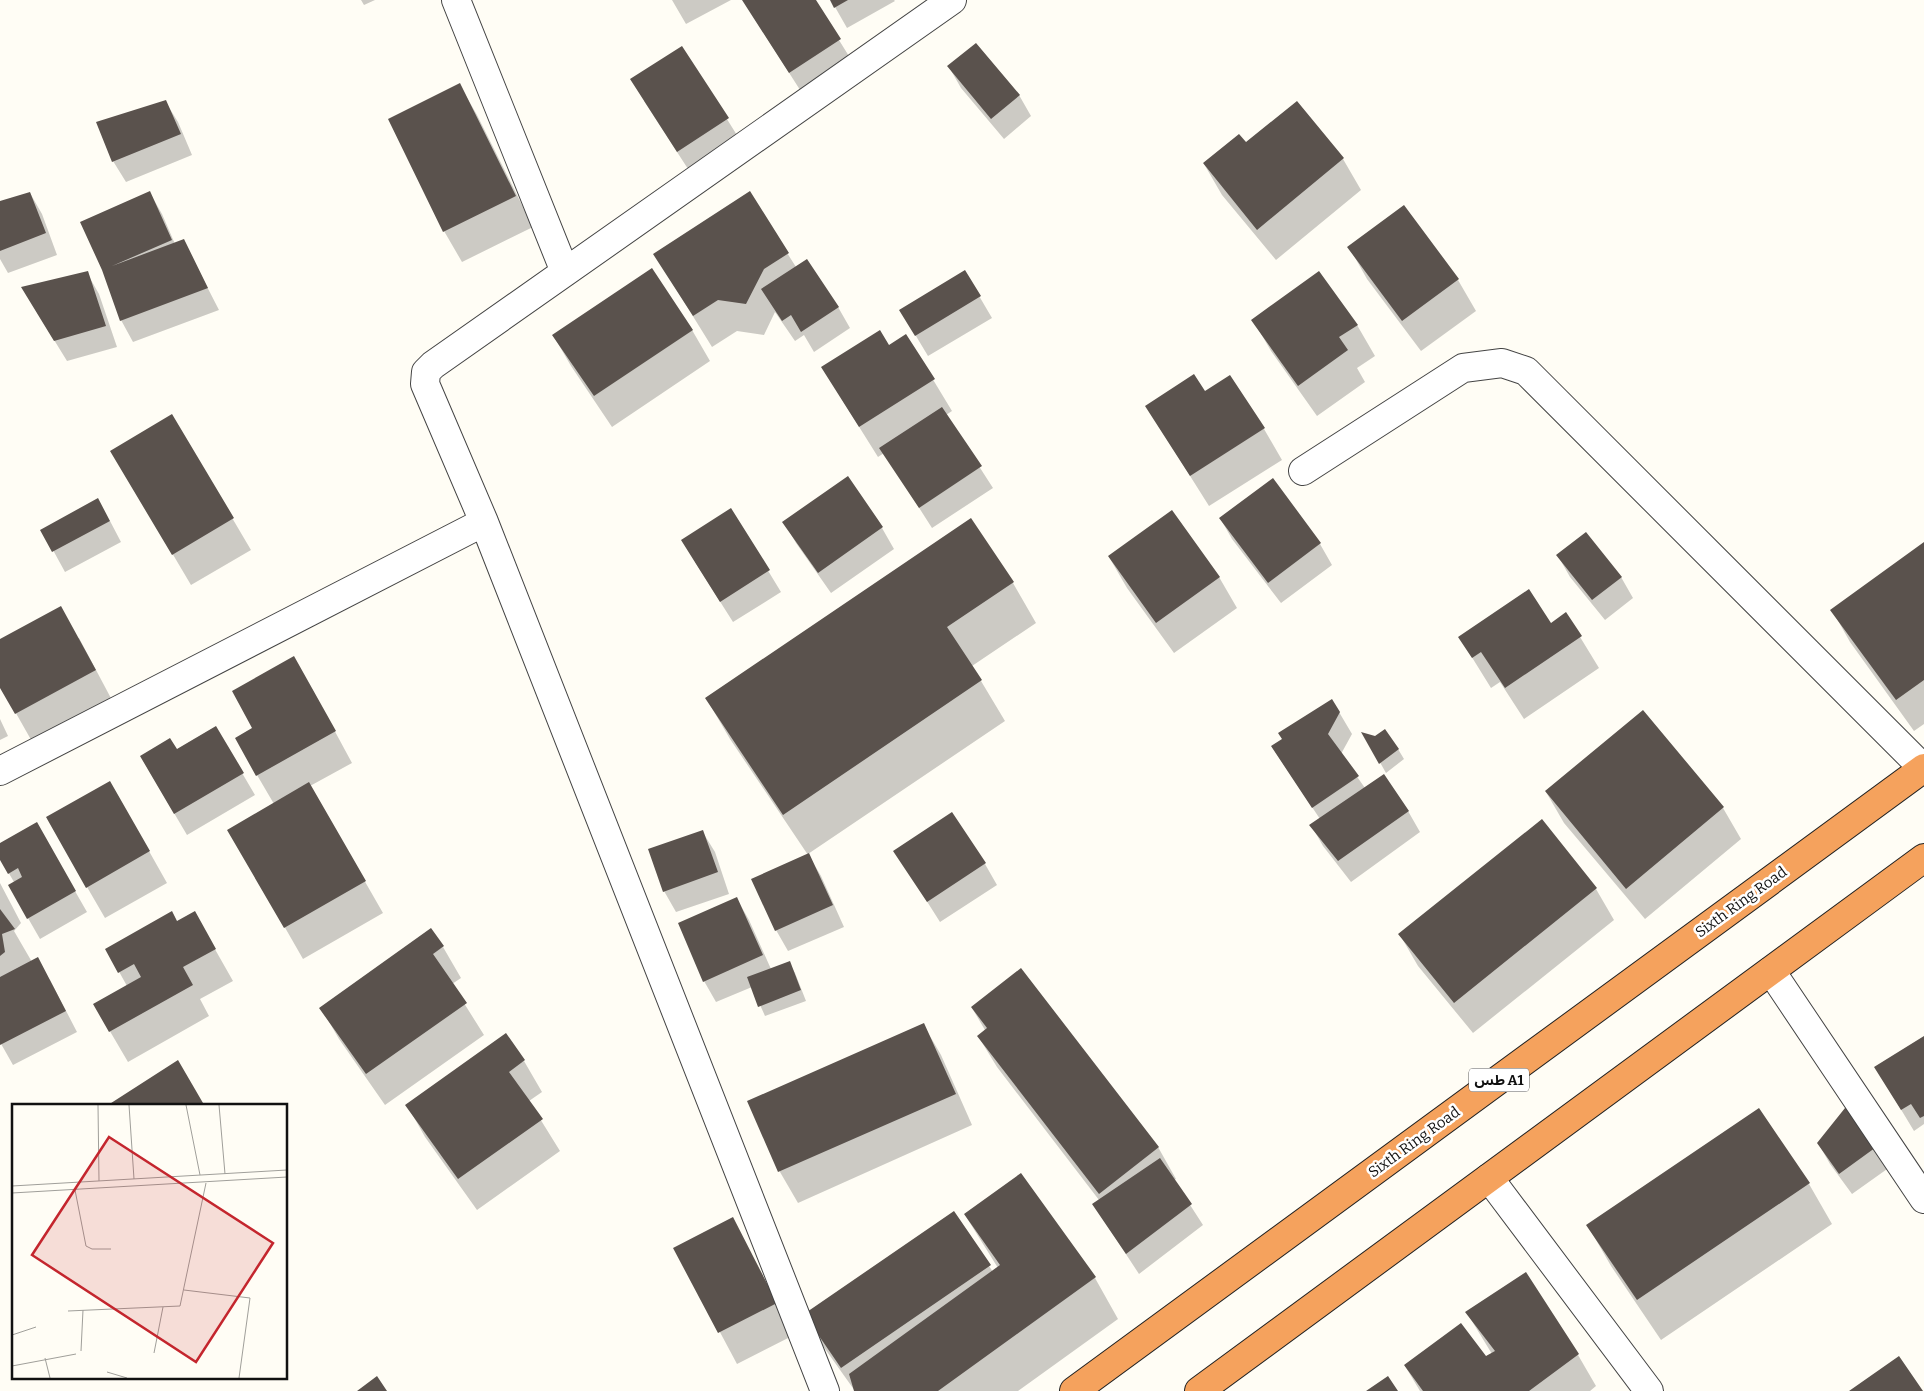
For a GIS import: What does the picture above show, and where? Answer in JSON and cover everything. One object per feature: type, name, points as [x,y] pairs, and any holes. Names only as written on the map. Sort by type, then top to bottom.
[{"type":"highway","name":"Sixth Ring Road","points":[[1074,1391],[1924,768]]},
{"type":"highway","points":[[1199,1391],[1924,858]]},
{"type":"street","points":[[456,0],[565,272]]},
{"type":"street","points":[[824,1391],[484,522],[425,384],[426,372],[433,365],[952,0]]},
{"type":"street","points":[[1303,470],[1463,368],[1502,362],[1526,371],[1924,768]]},
{"type":"street","points":[[0,771],[484,522]]},
{"type":"street","points":[[1771,970],[1924,1199]]},
{"type":"street","points":[[1488,1178],[1649,1391]]},
{"type":"building","points":[[742,0],[816,0],[841,39],[789,73]]},
{"type":"building","points":[[830,0],[848,0],[834,8]]},
{"type":"building","points":[[976,43],[1020,95],[991,119],[947,66]]},
{"type":"building","points":[[682,46],[729,118],[677,152],[630,79]]},
{"type":"building","points":[[460,83],[516,196],[443,232],[388,119]]},
{"type":"building","points":[[166,100],[181,134],[112,162],[96,122]]},
{"type":"building","points":[[1297,101],[1344,158],[1257,230],[1203,163],[1239,134],[1246,142]]},
{"type":"building","points":[[150,191],[172,240],[112,266],[184,239],[208,288],[120,321],[102,270],[80,222]]},
{"type":"building","points":[[750,191],[789,253],[764,269],[746,304],[718,300],[693,316],[653,254]]},
{"type":"building","points":[[30,192],[46,233],[0,251],[0,201]]},
{"type":"building","points":[[1404,205],[1459,279],[1402,321],[1347,247]]},
{"type":"building","points":[[807,259],[839,307],[801,332],[791,315],[782,321],[761,289]]},
{"type":"building","points":[[652,268],[693,330],[594,396],[552,335]]},
{"type":"building","points":[[965,270],[981,296],[915,336],[899,310]]},
{"type":"building","points":[[88,271],[106,326],[54,341],[21,287]]},
{"type":"building","points":[[1319,271],[1358,325],[1339,337],[1348,350],[1298,386],[1251,320]]},
{"type":"building","points":[[880,330],[889,345],[906,334],[935,379],[859,427],[821,367]]},
{"type":"building","points":[[1194,374],[1205,391],[1230,375],[1265,428],[1190,476],[1145,406]]},
{"type":"building","points":[[942,407],[982,466],[919,508],[879,448]]},
{"type":"building","points":[[172,414],[234,518],[172,555],[110,451]]},
{"type":"building","points":[[848,476],[883,527],[818,573],[782,522]]},
{"type":"building","points":[[1273,478],[1321,543],[1268,583],[1219,518]]},
{"type":"building","points":[[98,498],[110,521],[52,552],[40,530]]},
{"type":"building","points":[[731,508],[770,570],[720,602],[681,540]]},
{"type":"building","points":[[1172,510],[1220,577],[1156,623],[1108,556]]},
{"type":"building","points":[[971,518],[1014,582],[947,627],[982,680],[783,815],[705,698]]},
{"type":"building","points":[[1586,532],[1622,577],[1592,600],[1556,555]]},
{"type":"building","points":[[1924,542],[1924,680],[1896,700],[1830,610]]},
{"type":"building","points":[[1529,589],[1551,623],[1566,612],[1582,636],[1505,688],[1481,652],[1472,658],[1458,637]]},
{"type":"building","points":[[61,606],[96,670],[15,714],[0,688],[0,639]]},
{"type":"building","points":[[294,656],[336,731],[256,776],[235,738],[252,728],[232,691]]},
{"type":"building","points":[[1332,699],[1340,712],[1328,734],[1359,776],[1312,808],[1271,746],[1282,739],[1278,733]]},
{"type":"building","points":[[1643,710],[1724,807],[1626,889],[1545,791]]},
{"type":"building","points":[[216,726],[244,773],[174,814],[140,756],[170,738],[177,749]]},
{"type":"building","points":[[1385,729],[1399,749],[1379,764],[1361,732],[1375,736]]},
{"type":"building","points":[[1384,774],[1409,811],[1338,861],[1309,825]]},
{"type":"building","points":[[110,781],[150,851],[86,888],[46,817]]},
{"type":"building","points":[[309,782],[366,881],[284,928],[227,830]]},
{"type":"building","points":[[952,812],[986,863],[927,902],[893,851]]},
{"type":"building","points":[[1542,819],[1597,888],[1454,1003],[1398,934]]},
{"type":"building","points":[[37,822],[76,891],[27,919],[8,885],[22,877],[18,868],[8,874],[0,860],[0,843]]},
{"type":"building","points":[[703,830],[718,872],[663,892],[648,849]]},
{"type":"building","points":[[809,853],[833,905],[775,931],[751,879]]},
{"type":"building","points":[[737,897],[763,955],[703,982],[678,923]]},
{"type":"building","points":[[0,909],[15,929],[2,934],[5,952],[0,956]]},
{"type":"building","points":[[172,911],[177,921],[195,911],[216,949],[183,967],[193,985],[109,1032],[93,1004],[141,977],[134,964],[118,973],[105,949]]},
{"type":"building","points":[[431,928],[444,946],[433,954],[467,1003],[366,1074],[319,1008]]},
{"type":"building","points":[[38,957],[66,1011],[0,1045],[0,977]]},
{"type":"building","points":[[790,961],[801,990],[758,1007],[747,977]]},
{"type":"building","points":[[1021,968],[1159,1147],[1099,1194],[977,1036],[987,1028],[971,1007]]},
{"type":"building","points":[[924,1023],[956,1094],[778,1172],[747,1101]]},
{"type":"building","points":[[506,1033],[525,1060],[509,1072],[543,1119],[458,1179],[405,1105]]},
{"type":"building","points":[[1924,1036],[1924,1116],[1920,1118],[1911,1104],[1901,1110],[1874,1067]]},
{"type":"building","points":[[178,1060],[203,1103],[202,1104],[110,1104]]},
{"type":"building","points":[[1849,1103],[1879,1145],[1839,1174],[1817,1143]]},
{"type":"building","points":[[1759,1108],[1810,1183],[1637,1300],[1586,1225]]},
{"type":"building","points":[[1160,1158],[1192,1204],[1126,1254],[1092,1204]]},
{"type":"building","points":[[1021,1173],[1096,1277],[938,1391],[854,1391],[849,1374],[1000,1265],[964,1214]]},
{"type":"building","points":[[954,1211],[991,1265],[841,1368],[804,1314]]},
{"type":"building","points":[[733,1217],[777,1303],[718,1333],[673,1248]]},
{"type":"building","points":[[1526,1272],[1579,1354],[1529,1391],[1423,1391],[1404,1365],[1461,1323],[1486,1356],[1495,1351],[1465,1312]]},
{"type":"building","points":[[1899,1356],[1923,1391],[1849,1391]]},
{"type":"building","points":[[377,1376],[387,1391],[357,1391]]},
{"type":"building","points":[[1388,1376],[1398,1391],[1366,1391]]}]
